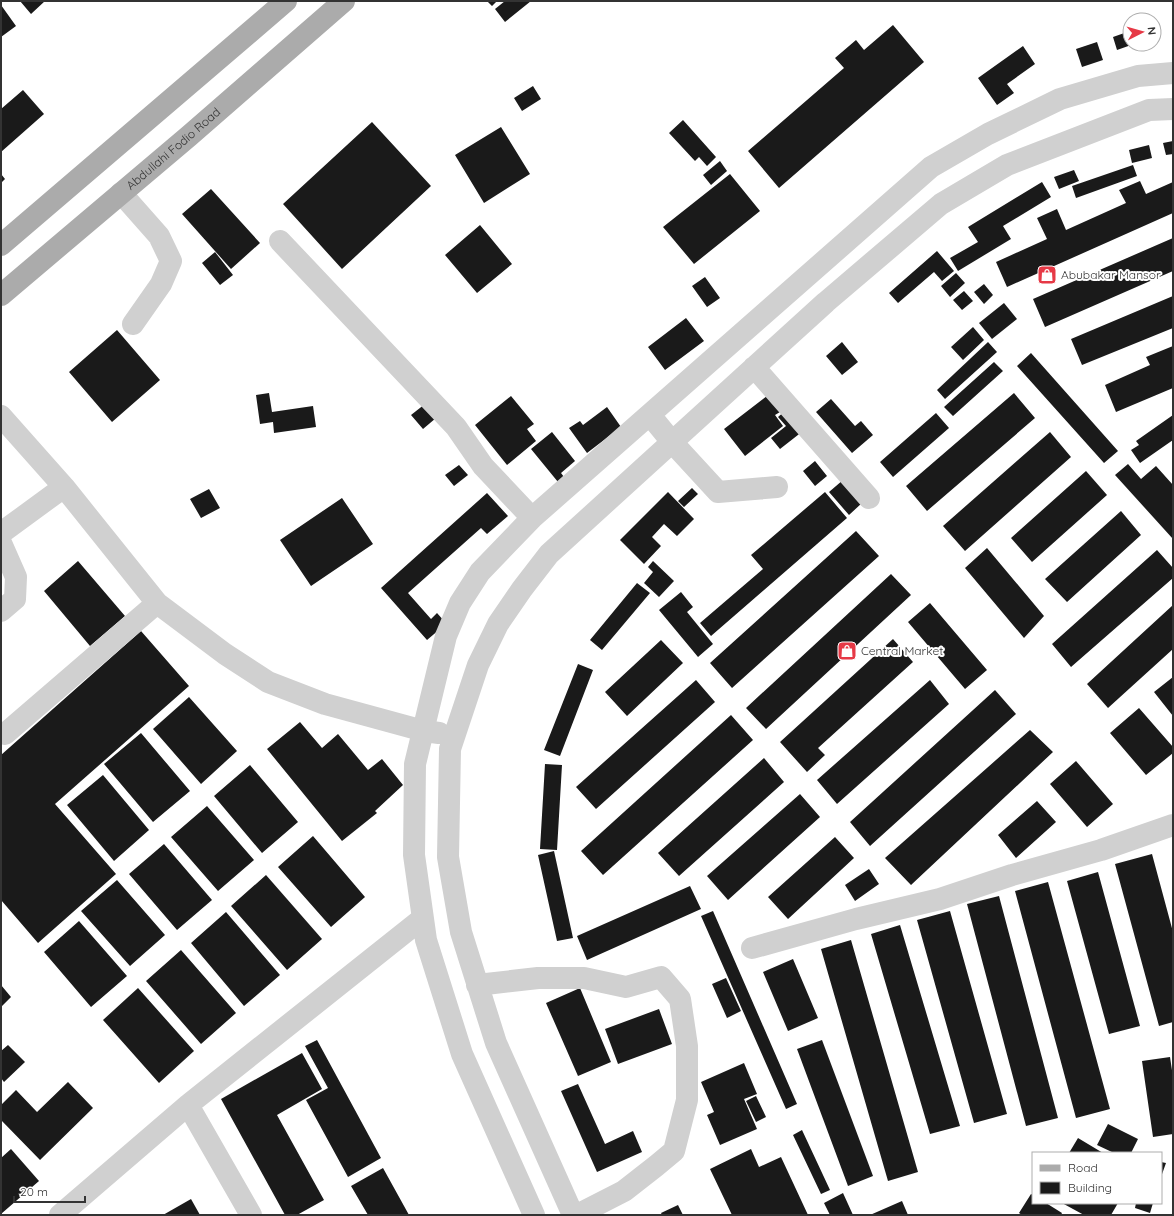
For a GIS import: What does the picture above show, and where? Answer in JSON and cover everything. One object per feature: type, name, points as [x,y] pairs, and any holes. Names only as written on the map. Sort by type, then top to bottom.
[{"type":"main road","points":[[1,245],[286,1]]},
{"type":"main road","name":"Abdullahi Fodio Road","points":[[1,295],[344,1]]},
{"type":"street","points":[[534,1215],[462,1054],[426,940],[414,856],[415,764],[446,636],[460,603],[480,572],[532,518],[931,167],[988,134],[1060,98],[1138,76],[1173,73]]},
{"type":"street","points":[[572,1215],[496,1043],[461,932],[448,857],[450,748],[478,665],[498,624],[522,589],[549,554],[826,302],[941,204],[1007,165],[1149,110],[1173,109]]},
{"type":"street","points":[[121,193],[159,236],[172,261],[161,284],[133,324]]},
{"type":"street","points":[[280,241],[456,427],[483,466],[532,518]]},
{"type":"street","points":[[804,278],[826,302]]},
{"type":"street","points":[[754,367],[869,498]]},
{"type":"street","points":[[650,414],[672,442],[718,492],[777,487]]},
{"type":"street","points":[[1,416],[64,487],[156,603],[225,654],[268,682],[325,704],[424,731],[455,735]]},
{"type":"street","points":[[1,533],[64,487]]},
{"type":"street","points":[[1,543],[16,577],[15,599],[1,611]]},
{"type":"street","points":[[5,734],[156,603]]},
{"type":"street","points":[[752,948],[856,919],[940,899],[1012,875],[1101,850],[1173,825]]},
{"type":"street","points":[[60,1215],[188,1105],[423,918]]},
{"type":"street","points":[[477,985],[538,978],[584,978],[626,987],[661,977],[680,999],[687,1046],[687,1100],[674,1151],[624,1191],[577,1215]]},
{"type":"street","points":[[188,1105],[249,1215]]},
{"type":"building","points":[[20,1],[45,1],[31,14]]},
{"type":"building","points":[[487,1],[497,1],[492,6]]},
{"type":"building","points":[[505,1],[531,1],[505,22],[495,9]]},
{"type":"building","points":[[1,5],[16,26],[1,37]]},
{"type":"building","points":[[893,25],[924,62],[779,188],[748,151],[844,68],[835,58],[856,40],[864,50]]},
{"type":"building","points":[[1122,34],[1122,48],[1117,50],[1113,37]]},
{"type":"building","points":[[1097,42],[1103,60],[1082,67],[1076,49]]},
{"type":"building","points":[[1023,46],[1035,64],[1007,84],[1014,93],[997,105],[978,78]]},
{"type":"building","points":[[533,86],[541,99],[522,111],[514,98]]},
{"type":"building","points":[[23,90],[44,114],[1,152],[1,109]]},
{"type":"building","points":[[683,120],[716,157],[707,166],[699,157],[695,161],[669,133]]},
{"type":"building","points":[[372,122],[431,186],[342,269],[283,204]]},
{"type":"building","points":[[501,127],[530,174],[484,203],[455,155]]},
{"type":"building","points":[[1173,141],[1173,154],[1166,155],[1163,143]]},
{"type":"building","points":[[1149,145],[1152,158],[1132,163],[1129,150]]},
{"type":"building","points":[[720,161],[727,171],[711,185],[703,175]]},
{"type":"building","points":[[1133,165],[1137,176],[1076,198],[1072,186]]},
{"type":"building","points":[[1074,170],[1079,181],[1059,189],[1054,177]]},
{"type":"building","points":[[1,174],[5,179],[1,183]]},
{"type":"building","points":[[730,174],[760,211],[694,264],[663,227]]},
{"type":"building","points":[[1140,181],[1146,194],[1173,182],[1173,213],[1007,287],[996,262],[1047,239],[1037,218],[1057,209],[1066,230],[1126,203],[1119,190]]},
{"type":"building","points":[[1042,182],[1051,197],[1003,226],[1011,239],[958,271],[950,258],[978,242],[968,227]]},
{"type":"building","points":[[211,189],[260,243],[231,269],[182,214]]},
{"type":"building","points":[[480,225],[512,264],[477,293],[445,255]]},
{"type":"building","points":[[1173,238],[1173,271],[1045,327],[1033,299]]},
{"type":"building","points":[[937,251],[954,271],[942,281],[934,272],[898,303],[889,293]]},
{"type":"building","points":[[215,252],[233,275],[220,285],[202,263]]},
{"type":"building","points":[[956,273],[965,283],[950,297],[941,286]]},
{"type":"building","points":[[705,277],[720,298],[707,307],[692,286]]},
{"type":"building","points":[[984,284],[993,295],[984,304],[974,292]]},
{"type":"building","points":[[964,291],[973,301],[962,310],[953,300]]},
{"type":"building","points":[[1173,296],[1173,328],[1082,365],[1071,339]]},
{"type":"building","points":[[1004,303],[1017,319],[992,339],[979,323]]},
{"type":"building","points":[[686,318],[704,341],[665,370],[648,347]]},
{"type":"building","points":[[973,327],[984,340],[963,360],[951,347]]},
{"type":"building","points":[[117,330],[160,380],[112,422],[69,372]]},
{"type":"building","points":[[842,342],[858,362],[842,375],[826,356]]},
{"type":"building","points":[[988,342],[997,352],[945,399],[937,390]]},
{"type":"building","points":[[1173,346],[1173,388],[1116,412],[1105,385],[1150,365],[1146,357]]},
{"type":"building","points":[[1031,353],[1118,451],[1104,463],[1017,366]]},
{"type":"building","points":[[994,362],[1003,371],[953,416],[944,407]]},
{"type":"building","points":[[269,393],[272,412],[313,406],[316,427],[274,433],[273,422],[260,424],[256,395]]},
{"type":"building","points":[[1014,393],[1035,418],[927,511],[906,486]]},
{"type":"building","points":[[511,396],[534,424],[527,429],[536,441],[507,465],[475,425]]},
{"type":"building","points":[[767,396],[780,412],[775,415],[783,426],[745,456],[724,429]]},
{"type":"building","points":[[831,399],[855,426],[861,421],[873,435],[852,453],[816,412]]},
{"type":"building","points":[[425,404],[436,418],[423,429],[411,415]]},
{"type":"building","points":[[607,407],[621,427],[587,453],[569,428],[580,421],[583,425]]},
{"type":"building","points":[[786,410],[803,431],[780,449],[771,438],[786,426],[778,417]]},
{"type":"building","points":[[936,413],[949,428],[893,477],[880,462]]},
{"type":"building","points":[[1173,415],[1173,440],[1140,463],[1131,450],[1139,445],[1136,441]]},
{"type":"building","points":[[552,432],[575,461],[561,473],[564,477],[558,482],[531,449]]},
{"type":"building","points":[[1050,432],[1071,457],[965,551],[943,526]]},
{"type":"building","points":[[815,461],[827,476],[815,486],[803,471]]},
{"type":"building","points":[[1128,464],[1141,479],[1156,466],[1173,485],[1173,539],[1115,475]]},
{"type":"building","points":[[459,465],[468,475],[454,486],[445,475]]},
{"type":"building","points":[[1086,471],[1107,495],[1032,562],[1011,538]]},
{"type":"building","points":[[843,480],[862,503],[849,515],[829,492]]},
{"type":"building","points":[[692,488],[698,494],[684,507],[678,501]]},
{"type":"building","points":[[209,489],[220,508],[201,518],[190,499]]},
{"type":"building","points":[[668,492],[694,519],[677,536],[664,524],[652,537],[661,546],[644,564],[620,540]]},
{"type":"building","points":[[825,492],[847,518],[711,636],[700,623],[763,569],[751,555]]},
{"type":"building","points":[[487,493],[508,516],[487,534],[481,528],[408,593],[431,619],[437,613],[445,622],[440,629],[427,640],[381,588]]},
{"type":"building","points":[[342,498],[373,544],[311,586],[280,540]]},
{"type":"building","points":[[1121,511],[1141,535],[1067,602],[1045,579]]},
{"type":"building","points":[[856,531],[879,556],[732,688],[710,663]]},
{"type":"building","points":[[987,548],[1044,616],[1024,638],[965,568]]},
{"type":"building","points":[[1157,550],[1173,568],[1173,578],[1071,667],[1052,644]]},
{"type":"building","points":[[78,561],[125,616],[90,646],[44,591]]},
{"type":"building","points":[[653,561],[674,581],[659,597],[644,583],[653,572],[648,567]]},
{"type":"building","points":[[891,574],[911,595],[766,729],[746,708]]},
{"type":"building","points":[[637,583],[650,593],[602,650],[590,640]]},
{"type":"building","points":[[681,592],[693,607],[687,612],[713,644],[698,657],[659,610]]},
{"type":"building","points":[[930,603],[987,670],[965,689],[908,622]]},
{"type":"building","points":[[1173,605],[1173,649],[1108,708],[1087,684]]},
{"type":"building","points":[[141,631],[189,686],[55,804],[116,874],[38,943],[1,900],[1,755]]},
{"type":"building","points":[[893,639],[913,662],[818,748],[825,755],[807,772],[780,742]]},
{"type":"building","points":[[661,640],[683,663],[627,716],[605,692]]},
{"type":"building","points":[[578,664],[593,670],[560,756],[544,750]]},
{"type":"building","points":[[1173,677],[1173,716],[1154,692]]},
{"type":"building","points":[[696,680],[715,702],[596,809],[576,787]]},
{"type":"building","points":[[930,680],[949,704],[837,804],[817,780]]},
{"type":"building","points":[[995,690],[1016,714],[870,846],[850,822]]},
{"type":"building","points":[[189,697],[237,751],[201,784],[153,729]]},
{"type":"building","points":[[1139,708],[1173,747],[1173,753],[1146,775],[1110,733]]},
{"type":"building","points":[[731,715],[753,740],[603,875],[581,851]]},
{"type":"building","points":[[300,722],[322,748],[338,734],[368,770],[382,759],[403,785],[375,811],[377,813],[342,841],[267,749]]},
{"type":"building","points":[[1030,730],[1053,752],[911,885],[885,858]]},
{"type":"building","points":[[141,733],[190,791],[153,822],[104,764]]},
{"type":"building","points":[[764,758],[784,782],[679,876],[658,853]]},
{"type":"building","points":[[1076,761],[1113,804],[1087,827],[1050,784]]},
{"type":"building","points":[[545,764],[562,765],[557,850],[540,849]]},
{"type":"building","points":[[250,765],[298,822],[262,853],[214,796]]},
{"type":"building","points":[[103,775],[149,830],[114,861],[67,805]]},
{"type":"building","points":[[800,794],[820,817],[728,900],[707,876]]},
{"type":"building","points":[[1037,801],[1056,822],[1016,858],[998,835]]},
{"type":"building","points":[[207,806],[254,860],[218,891],[171,837]]},
{"type":"building","points":[[313,836],[365,897],[331,927],[278,867]]},
{"type":"building","points":[[835,837],[854,858],[788,919],[768,897]]},
{"type":"building","points":[[164,844],[212,900],[177,930],[129,874]]},
{"type":"building","points":[[554,851],[573,938],[557,941],[538,855]]},
{"type":"building","points":[[1152,854],[1173,932],[1173,1022],[1159,1026],[1115,864]]},
{"type":"building","points":[[869,869],[879,884],[855,901],[845,885]]},
{"type":"building","points":[[1098,872],[1140,1026],[1109,1034],[1067,881]]},
{"type":"building","points":[[266,875],[322,939],[287,970],[231,906]]},
{"type":"building","points":[[117,880],[165,935],[130,966],[81,911]]},
{"type":"building","points":[[1048,882],[1110,1109],[1076,1118],[1015,891]]},
{"type":"building","points":[[690,886],[701,909],[587,960],[577,936]]},
{"type":"building","points":[[999,896],[1058,1118],[1026,1126],[967,904]]},
{"type":"building","points":[[713,911],[797,1104],[786,1109],[701,916]]},
{"type":"building","points":[[950,911],[1007,1114],[974,1123],[917,920]]},
{"type":"building","points":[[226,912],[280,975],[244,1006],[191,943]]},
{"type":"building","points":[[79,921],[127,976],[91,1007],[44,952]]},
{"type":"building","points":[[900,925],[960,1126],[930,1134],[871,934]]},
{"type":"building","points":[[851,940],[918,1172],[888,1181],[821,949]]},
{"type":"building","points":[[181,950],[236,1013],[201,1044],[146,981]]},
{"type":"building","points":[[793,959],[818,1018],[788,1031],[763,972]]},
{"type":"building","points":[[726,978],[741,1011],[727,1018],[712,984]]},
{"type":"building","points":[[1,985],[11,997],[1,1007]]},
{"type":"building","points":[[138,988],[194,1051],[159,1083],[103,1020]]},
{"type":"building","points":[[580,988],[611,1062],[578,1076],[546,1003]]},
{"type":"building","points":[[659,1009],[672,1044],[618,1064],[605,1029]]},
{"type":"building","points":[[317,1040],[381,1158],[348,1177],[306,1100],[328,1088],[305,1046]]},
{"type":"building","points":[[822,1040],[873,1176],[848,1186],[797,1049]]},
{"type":"building","points":[[8,1045],[25,1062],[4,1082],[1,1078],[1,1051]]},
{"type":"building","points":[[302,1053],[322,1089],[277,1115],[324,1200],[297,1215],[285,1215],[221,1099]]},
{"type":"building","points":[[1170,1057],[1173,1077],[1173,1134],[1153,1137],[1142,1061]]},
{"type":"building","points":[[744,1063],[757,1094],[744,1099],[757,1129],[720,1145],[707,1115],[714,1112],[701,1082]]},
{"type":"building","points":[[68,1082],[93,1108],[40,1160],[1,1120],[1,1105],[16,1090],[37,1112]]},
{"type":"building","points":[[578,1084],[605,1144],[633,1131],[642,1152],[597,1172],[561,1091]]},
{"type":"building","points":[[756,1096],[766,1117],[756,1122],[746,1101]]},
{"type":"building","points":[[1108,1124],[1138,1139],[1132,1152],[1112,1152],[1097,1145]]},
{"type":"building","points":[[802,1130],[830,1190],[821,1194],[793,1135]]},
{"type":"building","points":[[1078,1138],[1101,1152],[1070,1152]]},
{"type":"building","points":[[11,1149],[39,1181],[1,1214],[1,1158]]},
{"type":"building","points":[[751,1149],[759,1167],[781,1157],[808,1215],[732,1215],[710,1169]]},
{"type":"building","points":[[1162,1162],[1166,1163],[1162,1174]]},
{"type":"building","points":[[383,1168],[409,1215],[368,1215],[351,1186]]},
{"type":"building","points":[[843,1193],[853,1215],[830,1215],[824,1203]]},
{"type":"building","points":[[1031,1194],[1032,1204],[1048,1204],[1062,1213],[1061,1215],[1022,1215],[1019,1213]]},
{"type":"building","points":[[191,1199],[200,1215],[163,1215]]},
{"type":"building","points":[[902,1201],[908,1215],[870,1215]]},
{"type":"building","points":[[1064,1204],[1117,1204],[1111,1215],[1084,1215]]},
{"type":"building","points":[[1136,1204],[1153,1204],[1150,1213],[1135,1208]]},
{"type":"building","points":[[678,1205],[683,1215],[662,1215],[661,1213]]},
{"type":"place","name":"Abubakar Mansor","points":[[1047,275]]},
{"type":"place","name":"Central Market","points":[[847,651]]}]
